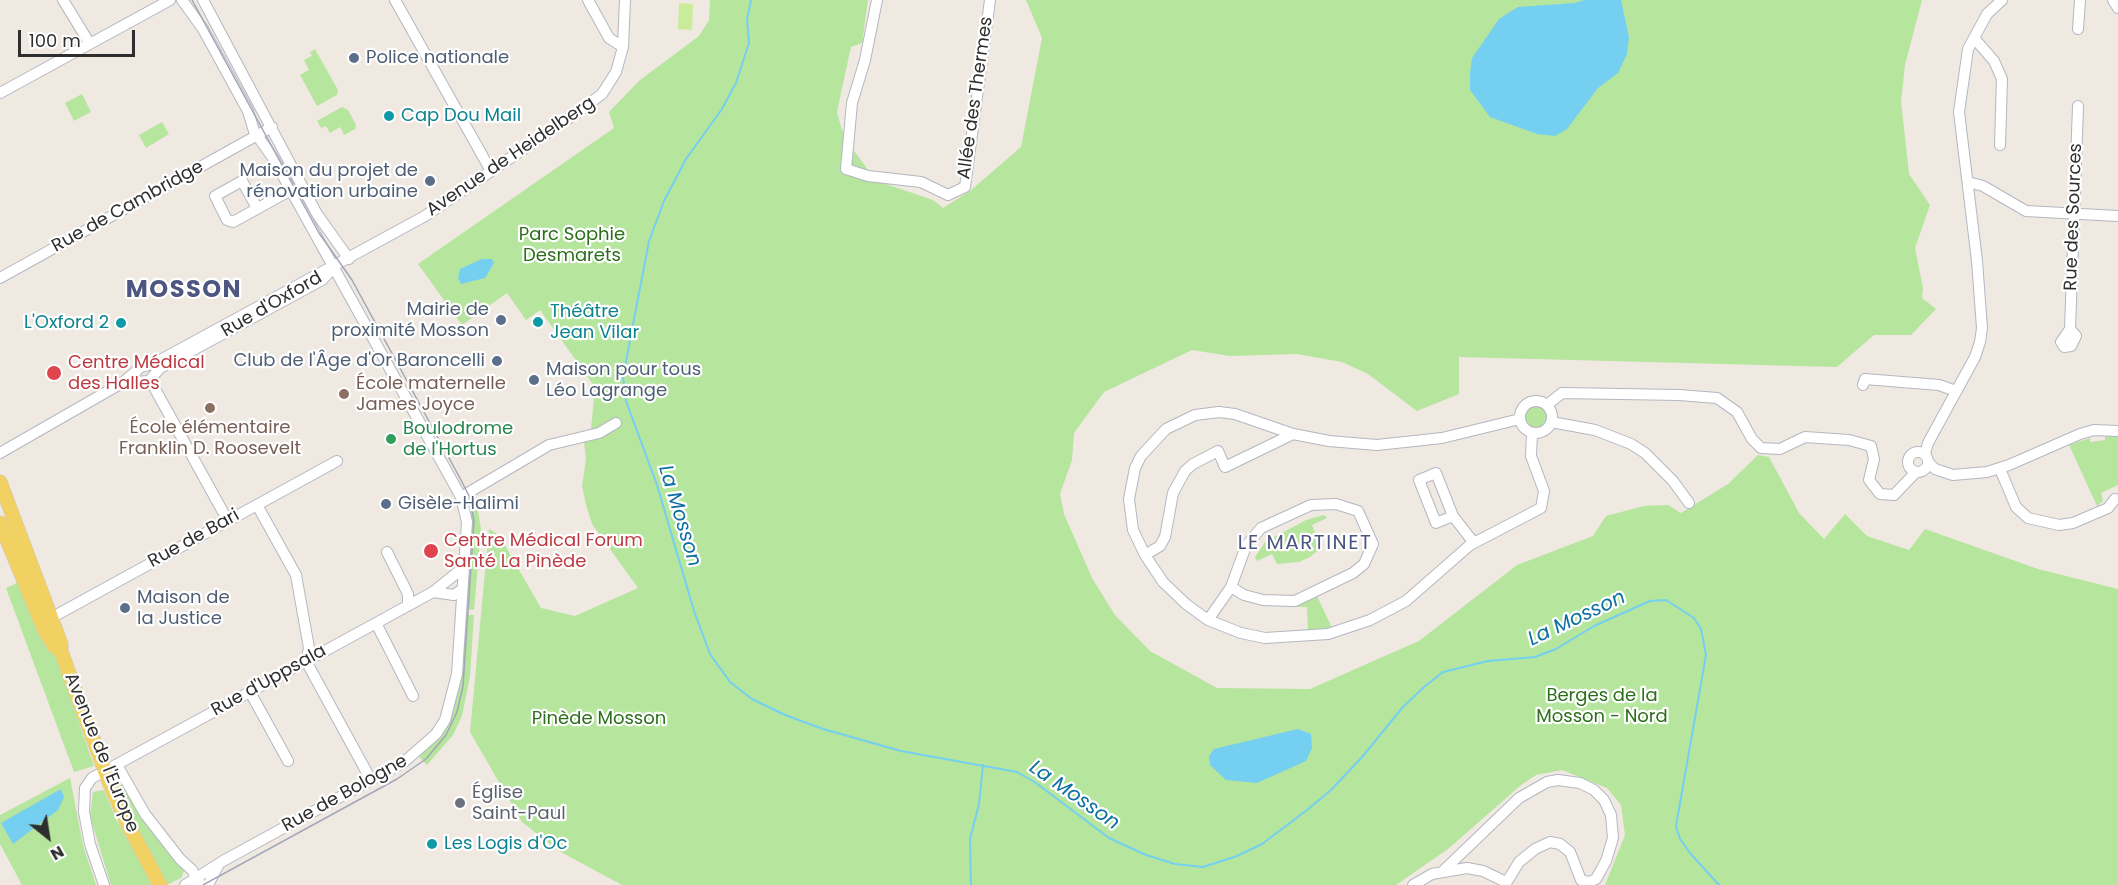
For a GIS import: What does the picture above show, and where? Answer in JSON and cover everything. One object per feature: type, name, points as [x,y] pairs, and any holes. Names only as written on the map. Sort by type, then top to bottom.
[{"type":"main road","name":"Avenue de l'Europe","points":[[0,482],[62,651],[111,768],[127,823],[160,885]]},
{"type":"main road","name":"Avenue de l'Europe","points":[[0,523],[44,629],[54,646],[62,651]]},
{"type":"main road","points":[[28,593],[35,596],[46,620],[51,618]]},
{"type":"street","points":[[63,0],[90,44]]},
{"type":"street","points":[[0,93],[170,0]]},
{"type":"street","points":[[182,0],[195,15],[242,100],[256,136],[273,158],[461,497],[467,522],[463,568],[454,587]]},
{"type":"street","points":[[203,0],[317,214],[350,259]]},
{"type":"street","points":[[395,0],[491,171]]},
{"type":"street","points":[[588,0],[609,38],[623,47]]},
{"type":"street","name":"Avenue de Heidelberg","points":[[333,268],[441,206],[602,94],[616,72],[623,47],[625,0]]},
{"type":"street","name":"Allée des Thermes","points":[[877,0],[865,60],[852,104],[846,169],[871,176],[912,179],[948,195],[965,187],[990,0]]},
{"type":"street","points":[[2078,29],[2080,0]]},
{"type":"street","points":[[2114,0],[2118,8]]},
{"type":"street","points":[[1547,405],[1562,393],[1717,398],[1737,412],[1752,439],[1761,448],[1780,449],[1805,437],[1864,442],[1874,450],[1869,480],[1876,491],[1884,496],[1894,495],[1922,463],[1975,357],[1982,328],[1959,112],[1968,49],[1996,1]]},
{"type":"street","points":[[1974,38],[1994,62],[2002,79],[2000,145]]},
{"type":"street","name":"Rue des Sources","points":[[2070,329],[2078,106]]},
{"type":"street","name":"Rue de Cambridge","points":[[0,278],[272,127]]},
{"type":"street","points":[[1968,182],[1983,186],[2026,211],[2118,216]]},
{"type":"street","points":[[257,208],[291,190]]},
{"type":"street","name":"Rue d'Oxford","points":[[0,453],[56,423],[60,417],[122,383],[140,377],[147,382],[151,372],[322,280],[333,268]]},
{"type":"street","points":[[151,372],[156,389],[228,521]]},
{"type":"street","points":[[1863,386],[1865,379],[1939,385],[1956,391]]},
{"type":"street","points":[[1537,401],[1547,405],[1551,413],[1551,422],[1546,430],[1532,433],[1524,428],[1520,419],[1526,404],[1537,401]]},
{"type":"street","points":[[1520,419],[1442,438],[1395,444],[1347,443],[1293,434],[1250,419],[1219,412],[1195,415],[1180,420],[1159,435],[1135,468],[1129,499],[1134,530],[1145,555],[1163,582],[1186,604],[1208,620],[1241,633],[1266,638],[1306,637],[1344,629],[1370,620],[1406,601],[1474,543],[1541,508],[1544,504],[1544,491],[1531,456],[1532,433]]},
{"type":"street","name":"Rue d'Oxford","points":[[0,447],[53,417],[60,417]]},
{"type":"street","points":[[1551,422],[1595,430],[1631,444],[1645,453],[1673,481],[1689,503]]},
{"type":"street","points":[[461,497],[549,445],[599,433],[616,423]]},
{"type":"street","points":[[1922,463],[1953,475],[2000,469],[2080,434],[2094,430],[2118,431]]},
{"type":"street","points":[[1145,555],[1160,546],[1165,537],[1173,493],[1185,471],[1193,464],[1218,451],[1226,467],[1293,434]]},
{"type":"street","name":"Rue de Bari","points":[[51,618],[337,461]]},
{"type":"street","points":[[2000,469],[2016,507],[2028,518],[2059,525],[2073,523],[2108,508],[2115,499]]},
{"type":"street","points":[[257,504],[296,575],[309,648],[306,661],[371,780]]},
{"type":"street","points":[[1208,620],[1231,587],[1246,546],[1261,528],[1271,522],[1320,504],[1336,504],[1358,511],[1373,544],[1364,564],[1348,576],[1296,602],[1263,600],[1244,595],[1231,587]]},
{"type":"street","points":[[1453,516],[1474,543]]},
{"type":"street","points":[[387,552],[408,594],[408,606]]},
{"type":"street","name":"Rue d'Uppsala","points":[[104,885],[90,844],[83,796],[88,783],[111,768],[433,592],[454,587]]},
{"type":"street","name":"Rue de Bologne","points":[[184,885],[198,882],[220,862],[416,754],[436,734],[445,720],[457,674],[461,607],[454,587]]},
{"type":"street","points":[[376,623],[413,696]]},
{"type":"street","points":[[250,692],[288,760]]},
{"type":"street","points":[[111,768],[198,882]]},
{"type":"street","points":[[1413,885],[1444,870],[1520,798],[1547,782],[1570,780],[1594,790],[1604,800],[1614,826],[1606,861],[1596,879],[1589,882],[1581,880],[1570,852],[1560,844],[1550,842],[1535,849],[1519,862],[1506,884],[1483,871],[1467,868],[1444,870]]},
{"type":"street","points":[[208,885],[220,862]]},
{"type":"green space","points":[[710,0],[868,0],[862,43],[851,47],[842,88],[837,112],[841,127],[849,144],[871,174],[883,183],[933,200],[943,208],[970,191],[1021,147],[1042,38],[1026,0],[1922,0],[1905,65],[1901,101],[1909,174],[1930,205],[1915,248],[1923,288],[1922,298],[1936,309],[1911,335],[1874,335],[1837,367],[1459,357],[1459,394],[1417,411],[1368,374],[1342,362],[1297,354],[1230,356],[1192,350],[1104,392],[1074,433],[1072,460],[1060,494],[1064,514],[1092,578],[1115,615],[1150,651],[1217,688],[1310,689],[1419,641],[1517,565],[1593,536],[1606,516],[1644,506],[1668,505],[1681,513],[1728,484],[1758,455],[1769,457],[1799,513],[1824,539],[1845,514],[1867,536],[1909,550],[1925,529],[2038,569],[2118,589],[2118,885],[1605,885],[1625,835],[1621,805],[1607,788],[1562,770],[1536,775],[1521,785],[1448,849],[1396,885],[622,885],[559,851],[522,822],[470,732],[489,529],[499,535],[541,608],[575,616],[638,588],[592,524],[586,505],[582,486],[586,459],[584,442],[591,429],[595,387],[540,310],[526,320],[507,293],[462,325],[418,264],[614,128],[609,112],[640,80],[699,36],[709,20]]},
{"type":"green space","points":[[679,3],[693,4],[692,30],[678,29]]},
{"type":"green space","points":[[315,49],[338,90],[337,95],[317,106],[300,75],[309,70],[304,60],[312,56],[310,52]]},
{"type":"green space","points":[[82,94],[91,112],[74,121],[65,103]]},
{"type":"green space","points":[[342,107],[348,110],[356,125],[355,129],[344,135],[340,127],[330,133],[326,126],[321,128],[317,121]]},
{"type":"green space","points":[[162,122],[169,134],[146,148],[139,135]]},
{"type":"green space","points":[[1536,405],[1544,409],[1548,417],[1544,425],[1536,429],[1528,425],[1524,417],[1528,409]]},
{"type":"green space","points":[[2105,434],[2118,436],[2118,485],[2101,493],[2103,501],[2097,506],[2069,445],[2090,438],[2090,442],[2105,440]]},
{"type":"green space","points":[[475,494],[481,529],[474,610],[464,609],[468,506]]},
{"type":"green space","points":[[1324,515],[1327,518],[1312,525],[1321,548],[1310,557],[1299,562],[1277,564],[1272,554],[1257,561],[1255,557],[1265,542],[1306,520]]},
{"type":"green space","points":[[17,583],[43,639],[56,656],[94,766],[74,772],[6,588]]},
{"type":"green space","points":[[1317,596],[1332,628],[1308,630],[1307,607],[1295,607],[1295,604]]},
{"type":"green space","points":[[464,615],[474,615],[470,676],[462,716],[453,735],[427,765],[419,757],[440,735],[455,703],[460,676]]},
{"type":"green space","points":[[70,778],[83,845],[96,885],[22,885],[0,844],[0,815]]},
{"type":"green space","points":[[122,784],[185,869],[181,878],[166,885],[116,787]]},
{"type":"green space","points":[[104,790],[116,819],[153,885],[111,885],[90,816],[93,792]]},
{"type":"water","points":[[1584,0],[1621,0],[1629,37],[1627,54],[1618,73],[1598,88],[1567,129],[1555,136],[1537,134],[1490,117],[1470,90],[1470,73],[1472,58],[1499,19],[1518,7],[1575,3]]},
{"type":"water","points":[[482,259],[492,259],[494,263],[485,278],[461,284],[458,278],[460,269]]},
{"type":"water","points":[[1298,729],[1311,734],[1312,748],[1306,761],[1257,783],[1226,780],[1210,765],[1209,756],[1214,749]]},
{"type":"water","points":[[61,789],[64,797],[58,810],[13,844],[1,823]]},
{"type":"waterway","name":"La Mosson","points":[[751,0],[747,19],[749,43],[736,83],[722,109],[686,159],[664,201],[649,241],[623,377],[626,401],[657,485],[694,611],[710,654],[730,682],[752,699],[785,715],[823,729],[901,751],[1017,772],[1036,783],[1109,838],[1146,855],[1175,864],[1203,867],[1237,856],[1262,844],[1307,810],[1331,790],[1363,756],[1402,708],[1443,672],[1488,661],[1535,657],[1556,649],[1594,626],[1650,601],[1666,600],[1694,618],[1701,629],[1706,655],[1676,826],[1680,839],[1690,853],[1719,885]]},
{"type":"waterway","points":[[971,885],[970,839],[979,804],[983,765]]},
{"type":"tram line","points":[[192,0],[319,233],[352,280],[461,480],[470,498],[474,521],[463,686],[457,712],[446,735],[426,759],[397,779],[203,885]]},
{"type":"place","name":"Police nationale","points":[[354,58]]},
{"type":"place","name":"Cap Dou Mail","points":[[389,116]]},
{"type":"place","name":"Maison du projet de rénovation urbaine","points":[[430,181]]},
{"type":"place","name":"Mairie de proximité Mosson","points":[[501,320]]},
{"type":"place","name":"Théâtre Jean Vilar","points":[[538,322]]},
{"type":"place","name":"L'Oxford 2","points":[[121,323]]},
{"type":"place","name":"Club de l'Âge d'Or Baroncelli","points":[[497,361]]},
{"type":"place","name":"Centre Médical des Halles","points":[[54,373]]},
{"type":"place","name":"Maison pour tous Léo Lagrange","points":[[534,380]]},
{"type":"place","name":"École maternelle James Joyce","points":[[344,394]]},
{"type":"place","name":"École élémentaire Franklin D. Roosevelt","points":[[210,408]]},
{"type":"place","name":"Boulodrome de l'Hortus","points":[[391,439]]},
{"type":"place","name":"Gisèle-Halimi","points":[[386,504]]},
{"type":"place","name":"Centre Médical Forum Santé La Pinède","points":[[431,551]]},
{"type":"place","name":"Maison de la Justice","points":[[125,608]]},
{"type":"place","name":"Église Saint-Paul","points":[[460,803]]},
{"type":"place","name":"Les Logis d'Oc","points":[[432,844]]},
{"type":"district","name":"MOSSON","points":[[184,291]]},
{"type":"district","name":"LE MARTINET","points":[[1305,544]]},
{"type":"park label","name":"Parc Sophie Desmarets","points":[[572,245]]},
{"type":"park label","name":"Berges de la Mosson - Nord","points":[[1602,706]]},
{"type":"park label","name":"Pinède Mosson","points":[[599,719]]}]
